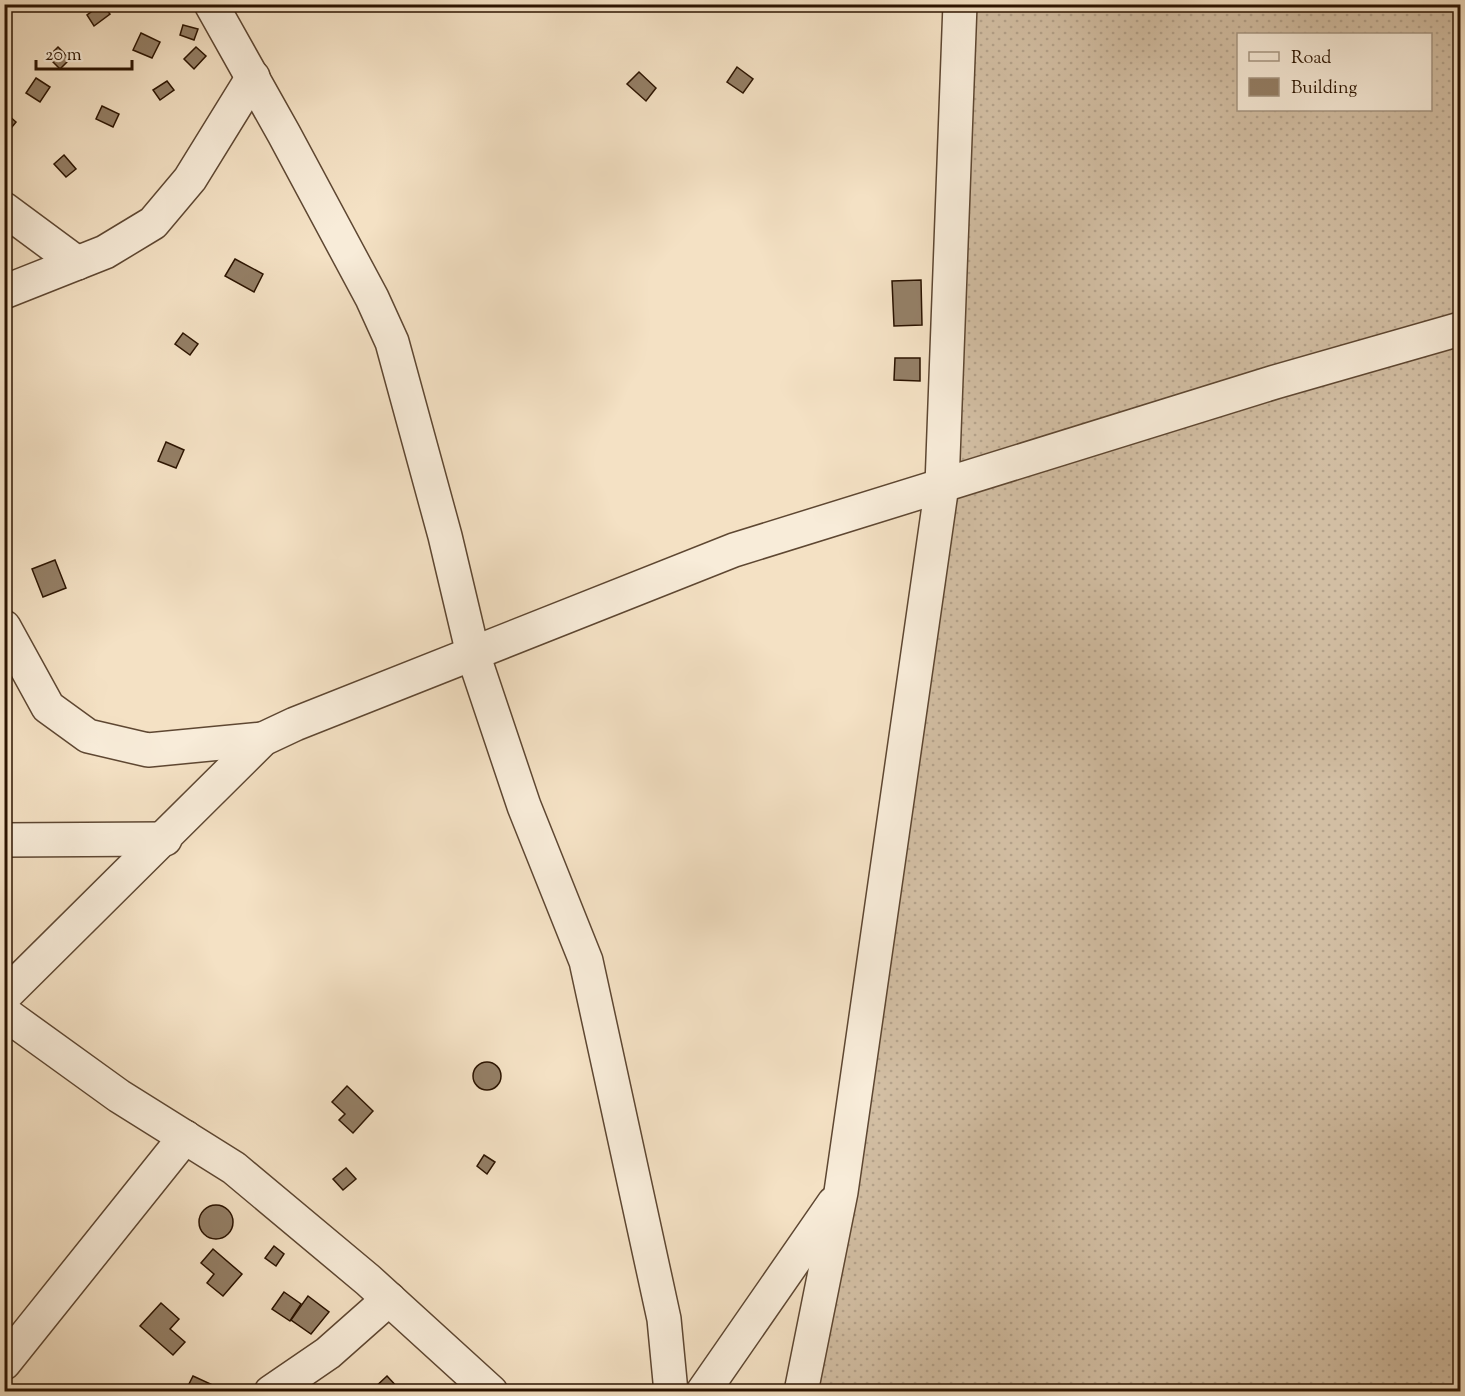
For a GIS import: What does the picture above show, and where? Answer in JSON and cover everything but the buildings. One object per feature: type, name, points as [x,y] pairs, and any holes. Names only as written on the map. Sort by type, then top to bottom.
[{"type":"street","points":[[211,4],[372,298],[392,342],[445,536],[473,654],[524,806],[586,961],[664,1319],[671,1392]]},
{"type":"street","points":[[801,1392],[841,1192],[942,485],[960,4]]},
{"type":"street","points":[[4,292],[105,252],[153,223],[190,179],[253,77]]},
{"type":"street","points":[[4,209],[77,263]]},
{"type":"street","points":[[4,996],[165,839],[218,782],[263,739],[295,724],[734,550],[1275,382],[1461,329]]},
{"type":"street","points":[[4,627],[48,707],[88,736],[148,750],[263,739]]},
{"type":"street","points":[[4,840],[165,839]]},
{"type":"street","points":[[4,1013],[119,1096],[234,1168],[389,1299],[491,1392]]},
{"type":"street","points":[[4,1363],[185,1137]]},
{"type":"street","points":[[704,1392],[841,1192]]},
{"type":"street","points":[[271,1392],[328,1353],[389,1299]]},
{"type":"shaded area","points":[[971,5],[1460,5],[1460,1391],[808,1392],[948,491]]}]
